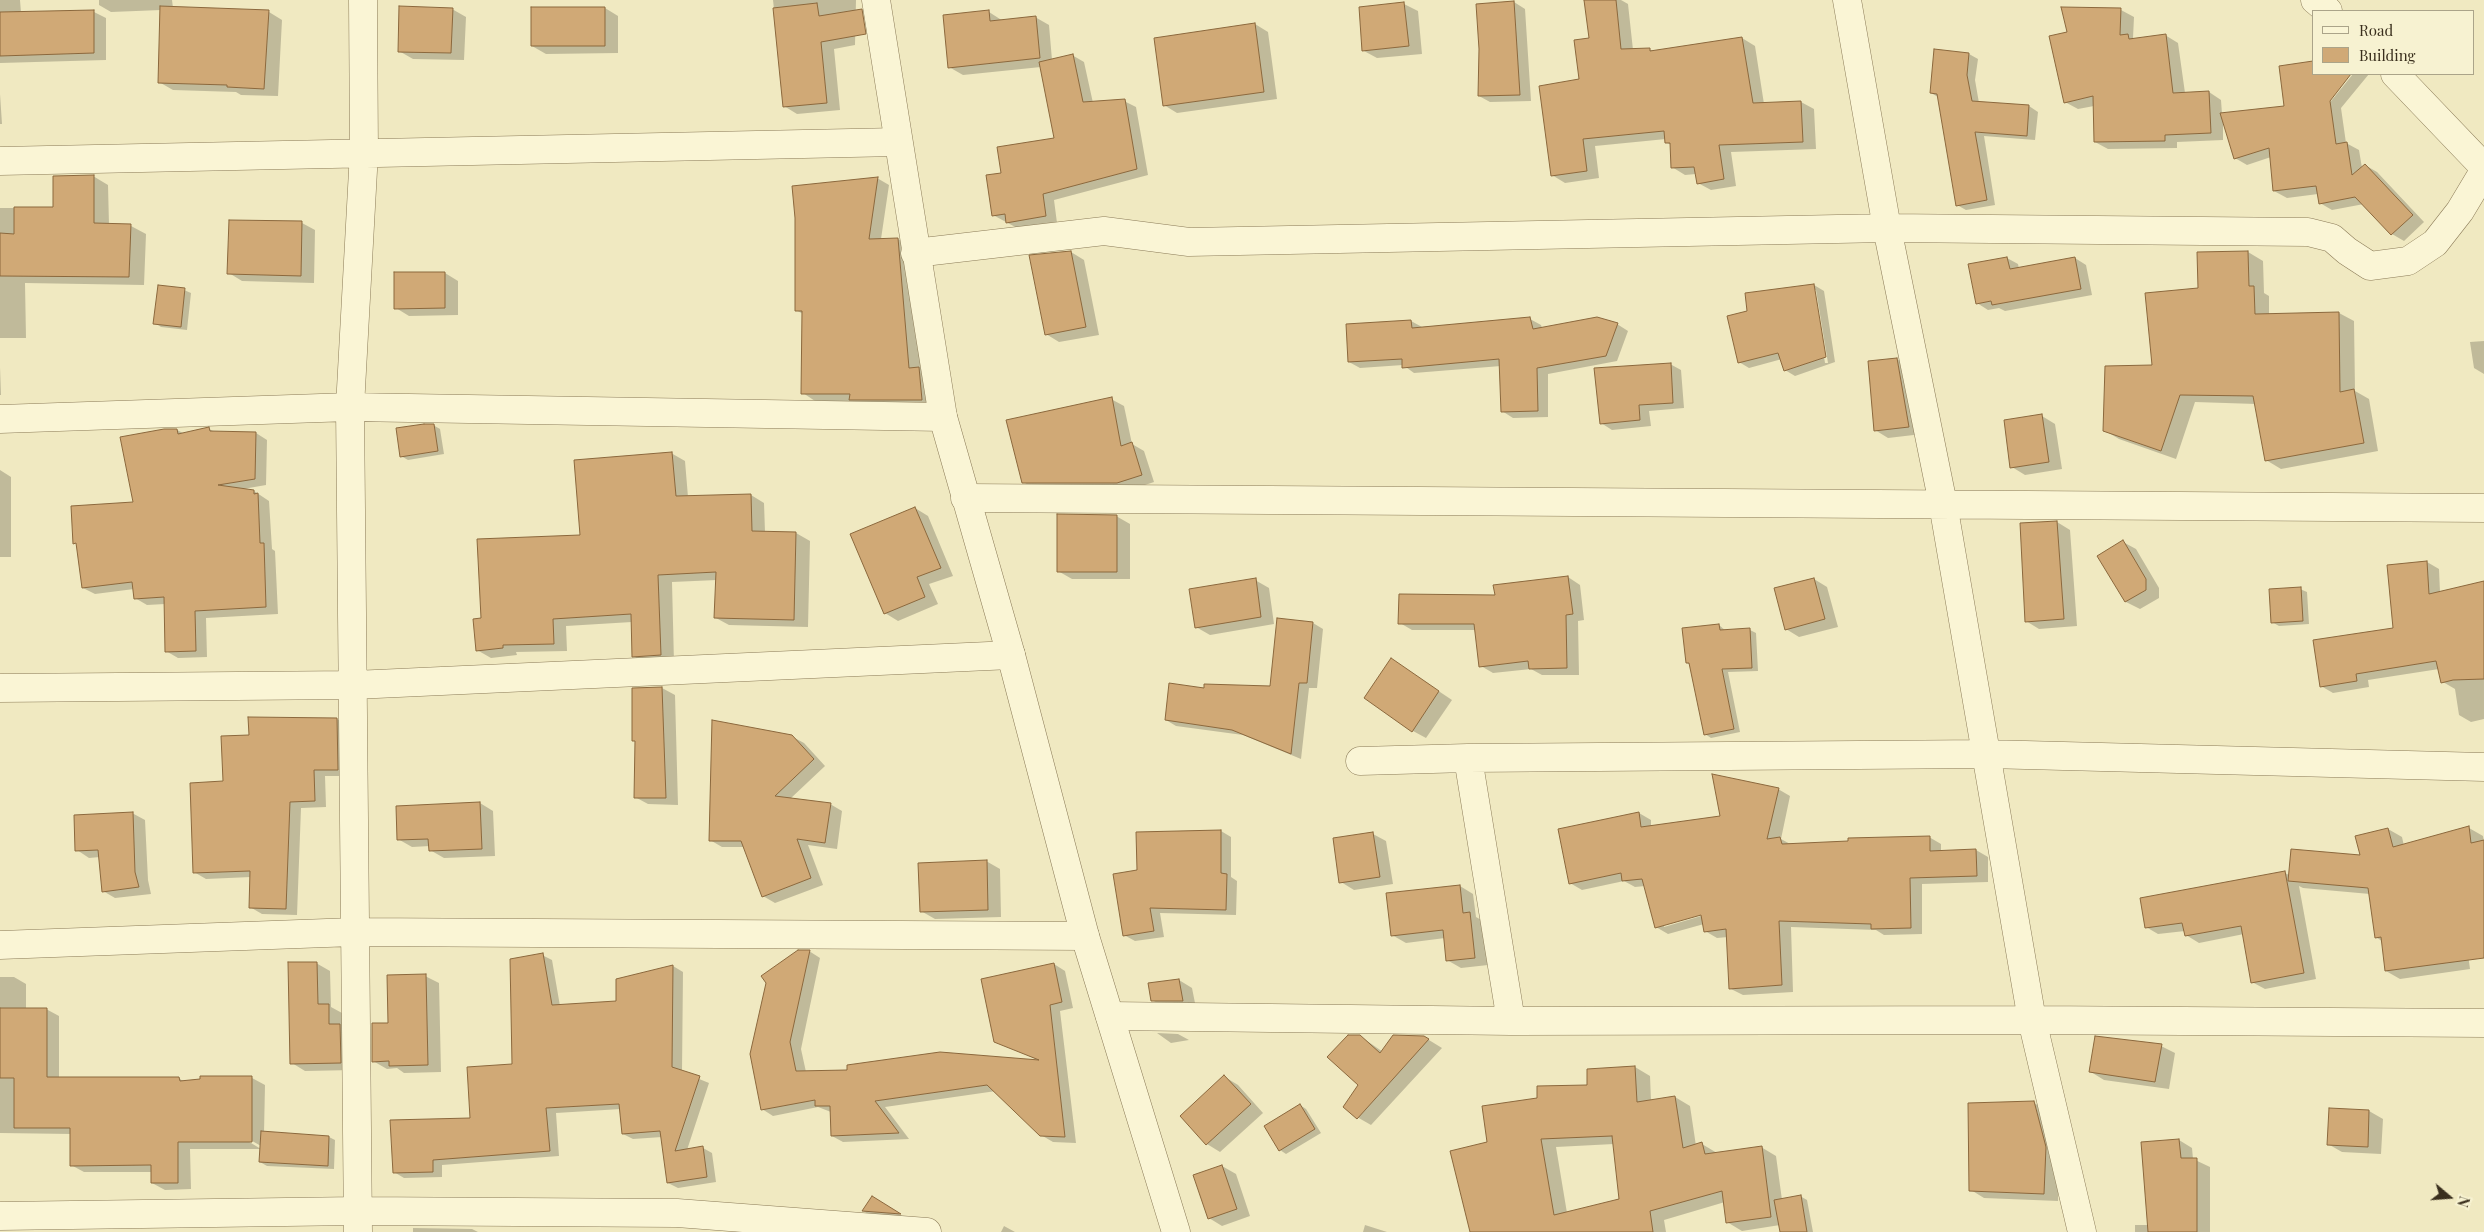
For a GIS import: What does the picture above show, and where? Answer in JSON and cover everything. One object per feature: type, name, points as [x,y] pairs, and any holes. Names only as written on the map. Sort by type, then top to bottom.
[{"type":"street","points":[[357,1221],[354,685],[350,407],[364,152],[363,0]]},
{"type":"street","points":[[876,0],[915,253],[943,417],[1011,655],[1086,936],[1176,1232]]},
{"type":"street","points":[[1847,0],[1887,228],[1943,504],[2032,1020],[2082,1232]]},
{"type":"street","points":[[2315,0],[2327,10]]},
{"type":"street","points":[[2396,75],[2484,167]]},
{"type":"street","points":[[0,161],[898,142]]},
{"type":"street","points":[[915,253],[1104,231],[1189,242],[1887,228],[2308,232],[2332,238],[2347,251],[2370,266],[2408,261],[2435,243],[2460,211],[2484,171]]},
{"type":"street","points":[[0,419],[350,407],[943,417]]},
{"type":"street","points":[[965,498],[2484,508]]},
{"type":"street","points":[[0,688],[354,685],[1011,655]]},
{"type":"street","points":[[1360,761],[1468,758],[1987,754],[2484,768]]},
{"type":"street","points":[[1468,758],[1511,1020]]},
{"type":"street","points":[[0,945],[354,932],[1086,936]]},
{"type":"street","points":[[1110,1016],[1511,1020],[2032,1020],[2484,1023]]},
{"type":"street","points":[[0,1216],[357,1221],[677,1212],[927,1232]]},
{"type":"building","points":[[1584,0],[1616,0],[1621,49],[1650,48],[1650,51],[1742,37],[1753,103],[1801,101],[1803,142],[1719,145],[1724,179],[1697,184],[1694,167],[1671,168],[1670,143],[1665,143],[1664,131],[1583,139],[1587,171],[1551,176],[1539,86],[1579,79],[1574,40],[1589,38]]},
{"type":"building","points":[[1514,1],[1520,95],[1478,96],[1479,49],[1476,4]]},
{"type":"building","points":[[1404,2],[1409,46],[1362,51],[1359,7]]},
{"type":"building","points":[[817,3],[819,16],[862,9],[866,34],[821,42],[827,103],[783,107],[773,8]]},
{"type":"building","points":[[160,6],[269,10],[264,89],[227,87],[227,85],[158,83]]},
{"type":"building","points":[[399,6],[453,8],[451,53],[398,52]]},
{"type":"building","points":[[531,7],[605,7],[605,46],[531,46]]},
{"type":"building","points":[[2061,7],[2121,8],[2120,35],[2128,34],[2129,39],[2166,34],[2173,93],[2209,91],[2211,133],[2165,135],[2165,141],[2094,142],[2093,96],[2064,103],[2049,36],[2067,32]]},
{"type":"building","points":[[94,10],[94,53],[0,56],[0,12]]},
{"type":"building","points":[[989,10],[990,21],[1036,16],[1040,58],[948,68],[943,15]]},
{"type":"building","points":[[1255,23],[1264,92],[1163,106],[1154,38]]},
{"type":"building","points":[[1934,49],[1969,53],[1967,75],[1972,101],[2029,105],[2027,136],[1975,132],[1987,200],[1956,206],[1937,94],[1930,93]]},
{"type":"building","points":[[1073,54],[1083,102],[1125,99],[1137,169],[1043,194],[1046,216],[1006,223],[1005,214],[992,216],[986,175],[1001,173],[997,147],[1054,138],[1039,62]]},
{"type":"building","points":[[2312,61],[2312,75],[2350,75],[2330,101],[2336,144],[2347,142],[2352,175],[2365,164],[2413,215],[2391,235],[2355,197],[2319,204],[2316,186],[2273,191],[2269,148],[2234,159],[2220,113],[2284,106],[2279,66]]},
{"type":"building","points":[[94,175],[94,223],[131,224],[129,277],[0,276],[0,233],[14,234],[14,207],[53,207],[53,176]]},
{"type":"building","points":[[878,177],[869,239],[898,238],[909,368],[919,367],[922,400],[849,400],[850,394],[801,394],[802,311],[795,311],[795,218],[792,186]]},
{"type":"building","points":[[229,220],[302,221],[301,276],[227,274]]},
{"type":"building","points":[[1071,251],[1086,327],[1045,335],[1029,255]]},
{"type":"building","points":[[2248,251],[2249,286],[2254,286],[2255,314],[2339,312],[2340,392],[2354,389],[2364,443],[2265,461],[2253,396],[2180,395],[2161,451],[2103,431],[2105,366],[2152,365],[2145,293],[2198,288],[2197,252]]},
{"type":"building","points":[[2007,257],[2010,269],[2075,257],[2081,289],[1992,305],[1991,301],[1976,304],[1968,264]]},
{"type":"building","points":[[394,272],[445,272],[445,308],[394,309]]},
{"type":"building","points":[[1814,284],[1826,357],[1784,371],[1778,353],[1738,363],[1727,316],[1747,311],[1745,293]]},
{"type":"building","points":[[158,285],[185,288],[181,327],[153,324]]},
{"type":"building","points":[[1530,317],[1533,329],[1597,317],[1618,323],[1606,356],[1537,368],[1538,411],[1501,412],[1499,359],[1402,368],[1402,359],[1348,362],[1346,324],[1411,320],[1412,328]]},
{"type":"building","points":[[1897,358],[1909,427],[1874,431],[1868,361]]},
{"type":"building","points":[[1671,363],[1673,403],[1639,405],[1640,420],[1600,424],[1594,368]]},
{"type":"building","points":[[1112,397],[1121,446],[1132,442],[1142,475],[1117,483],[1022,483],[1006,420]]},
{"type":"building","points":[[2042,414],[2049,462],[2010,468],[2004,420]]},
{"type":"building","points":[[434,424],[438,451],[400,457],[396,428]]},
{"type":"building","points":[[209,427],[210,431],[256,432],[255,479],[218,485],[254,490],[254,494],[258,493],[260,543],[264,543],[266,607],[195,611],[196,651],[165,652],[164,597],[134,599],[132,582],[82,588],[76,543],[73,544],[71,506],[133,502],[120,437],[164,429],[177,429],[178,434]]},
{"type":"building","points":[[672,452],[676,496],[751,494],[752,531],[796,532],[794,620],[714,618],[716,572],[658,575],[661,655],[632,657],[631,614],[553,619],[554,644],[503,645],[503,648],[476,651],[473,619],[481,618],[477,539],[580,535],[574,460]]},
{"type":"building","points":[[915,507],[941,568],[917,577],[925,597],[884,614],[850,534]]},
{"type":"building","points":[[1057,514],[1117,515],[1117,572],[1057,572]]},
{"type":"building","points":[[2057,521],[2064,619],[2025,622],[2020,523]]},
{"type":"building","points":[[2123,540],[2146,579],[2146,590],[2125,602],[2097,556]]},
{"type":"building","points":[[2427,561],[2429,594],[2484,581],[2484,679],[2453,680],[2441,683],[2436,661],[2356,674],[2357,681],[2320,687],[2313,640],[2393,628],[2387,565]]},
{"type":"building","points":[[1568,576],[1573,614],[1566,615],[1567,668],[1529,669],[1528,661],[1479,667],[1474,624],[1398,624],[1399,594],[1495,595],[1493,585]]},
{"type":"building","points":[[1256,578],[1261,617],[1195,628],[1189,589]]},
{"type":"building","points":[[1814,578],[1825,619],[1785,630],[1774,588]]},
{"type":"building","points":[[2301,587],[2303,621],[2271,623],[2269,589]]},
{"type":"building","points":[[1277,618],[1313,622],[1307,683],[1299,683],[1291,754],[1232,730],[1165,720],[1169,683],[1204,688],[1204,684],[1270,686]]},
{"type":"building","points":[[1719,624],[1720,630],[1750,628],[1752,668],[1722,669],[1734,729],[1704,735],[1689,663],[1686,663],[1682,628]]},
{"type":"building","points":[[1391,658],[1439,691],[1412,732],[1364,698]]},
{"type":"building","points":[[662,687],[666,798],[634,798],[635,741],[632,741],[632,688]]},
{"type":"building","points":[[248,717],[337,718],[338,770],[314,770],[315,801],[290,802],[286,909],[249,908],[250,871],[193,873],[190,783],[223,781],[221,736],[249,735]]},
{"type":"building","points":[[712,720],[792,735],[814,759],[775,796],[831,803],[825,843],[797,839],[811,878],[762,897],[741,841],[709,841]]},
{"type":"building","points":[[1712,774],[1779,788],[1767,839],[1780,837],[1782,844],[1848,841],[1848,838],[1930,836],[1930,851],[1976,849],[1977,876],[1910,878],[1911,928],[1871,929],[1871,924],[1779,921],[1782,985],[1729,989],[1726,929],[1704,932],[1701,915],[1655,928],[1642,879],[1622,881],[1621,873],[1569,884],[1558,829],[1639,812],[1641,827],[1720,816]]},
{"type":"building","points":[[480,802],[482,849],[429,851],[428,839],[397,840],[396,806]]},
{"type":"building","points":[[133,812],[135,872],[139,887],[102,892],[98,850],[75,851],[74,815]]},
{"type":"building","points":[[2469,826],[2471,843],[2484,840],[2484,958],[2385,971],[2381,937],[2375,938],[2368,888],[2288,881],[2291,849],[2360,855],[2355,836],[2388,828],[2393,847]]},
{"type":"building","points":[[1221,830],[1221,873],[1227,874],[1226,910],[1150,908],[1154,931],[1123,936],[1113,874],[1137,870],[1136,832]]},
{"type":"building","points":[[1373,832],[1380,877],[1339,883],[1333,838]]},
{"type":"building","points":[[987,860],[988,910],[920,912],[918,863]]},
{"type":"building","points":[[2285,871],[2304,973],[2251,983],[2241,926],[2185,936],[2182,923],[2145,928],[2140,898]]},
{"type":"building","points":[[1460,885],[1463,913],[1470,912],[1475,958],[1446,961],[1443,930],[1391,936],[1386,893]]},
{"type":"building","points":[[798,950],[810,950],[790,1042],[796,1071],[847,1070],[847,1065],[940,1052],[1039,1060],[994,1042],[981,979],[1054,963],[1062,1002],[1050,1005],[1065,1137],[1040,1136],[987,1085],[875,1101],[899,1133],[831,1136],[830,1106],[815,1106],[815,1100],[761,1110],[750,1054],[766,983],[761,976]]},
{"type":"building","points":[[543,953],[552,1005],[616,1001],[616,979],[673,965],[672,1067],[700,1076],[675,1151],[703,1146],[707,1177],[667,1183],[660,1131],[622,1134],[619,1104],[546,1108],[550,1151],[433,1160],[433,1172],[393,1173],[390,1120],[470,1118],[467,1067],[512,1064],[510,959]]},
{"type":"building","points":[[288,962],[317,962],[318,1004],[329,1004],[329,1024],[340,1024],[341,1063],[290,1064]]},
{"type":"building","points":[[426,974],[428,1065],[389,1066],[389,1061],[372,1062],[372,1023],[388,1023],[387,975]]},
{"type":"building","points":[[1179,979],[1183,1001],[1151,1001],[1148,983]]},
{"type":"building","points":[[0,1008],[47,1008],[47,1077],[179,1077],[180,1081],[200,1079],[200,1076],[252,1076],[252,1142],[178,1142],[178,1183],[151,1183],[151,1165],[70,1166],[70,1128],[14,1128],[14,1078],[0,1078]]},
{"type":"building","points":[[1348,1035],[1360,1035],[1380,1053],[1393,1035],[1424,1036],[1429,1039],[1357,1119],[1343,1107],[1358,1085],[1327,1057]]},
{"type":"building","points":[[2095,1036],[2162,1044],[2155,1082],[2089,1072]]},
{"type":"building","points":[[1635,1066],[1637,1102],[1675,1096],[1683,1148],[1702,1142],[1705,1154],[1762,1146],[1771,1217],[1726,1223],[1722,1191],[1650,1211],[1653,1232],[1470,1232],[1450,1151],[1487,1142],[1482,1106],[1537,1098],[1537,1086],[1587,1085],[1587,1069]],"holes":[[[1612,1136],[1619,1199],[1554,1215],[1541,1139]]]},
{"type":"building","points":[[1224,1075],[1251,1104],[1206,1145],[1180,1116]]},
{"type":"building","points":[[2034,1101],[2046,1147],[2044,1194],[1969,1191],[1968,1103]]},
{"type":"building","points":[[1300,1104],[1315,1129],[1279,1151],[1264,1126]]},
{"type":"building","points":[[2329,1108],[2369,1110],[2368,1147],[2327,1145]]},
{"type":"building","points":[[261,1131],[329,1136],[328,1166],[259,1162]]},
{"type":"building","points":[[2179,1139],[2181,1158],[2197,1158],[2197,1232],[2148,1232],[2141,1142]]},
{"type":"building","points":[[1222,1165],[1237,1209],[1208,1219],[1193,1175]]},
{"type":"building","points":[[1801,1195],[1807,1232],[1780,1232],[1774,1200]]},
{"type":"building","points":[[872,1196],[901,1214],[862,1211]]}]
